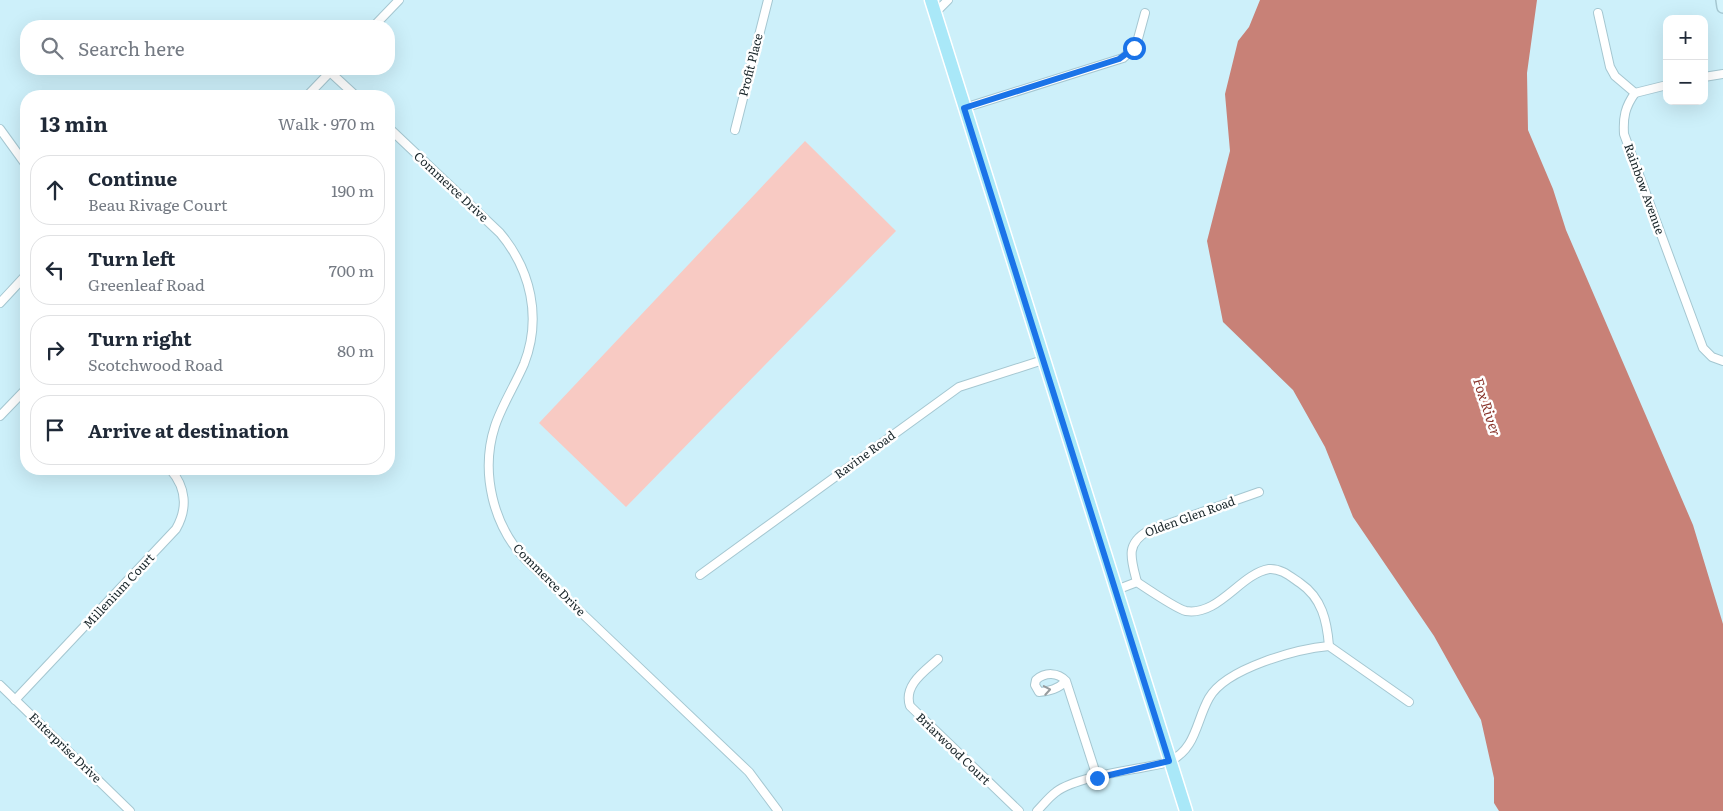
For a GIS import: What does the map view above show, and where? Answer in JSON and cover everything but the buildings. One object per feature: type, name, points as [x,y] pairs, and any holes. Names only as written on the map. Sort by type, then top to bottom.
[{"type":"main road","points":[[931,0],[1186,811]]},
{"type":"street","points":[[380,20],[399,0]]},
{"type":"street","name":"Profit Place","points":[[735,130],[768,0]]},
{"type":"street","points":[[936,13],[948,0]]},
{"type":"street","points":[[1722,0],[1723,7]]},
{"type":"street","points":[[964,108],[1123,58],[1136,46],[1145,13]]},
{"type":"street","points":[[1598,13],[1610,67],[1615,76],[1635,93],[1663,86]]},
{"type":"street","points":[[1708,76],[1723,74]]},
{"type":"street","points":[[313,90],[327,75]]},
{"type":"street","points":[[337,75],[350,90]]},
{"type":"street","name":"Rainbow Avenue","points":[[1635,93],[1627,104],[1623,118],[1624,134],[1703,348],[1712,357],[1723,361]]},
{"type":"street","points":[[0,129],[20,157]]},
{"type":"street","name":"Commerce Drive","points":[[395,134],[500,233],[515,253],[526,278],[533,312],[531,340],[523,365],[495,427],[489,457],[489,477],[493,502],[509,538],[526,560],[749,772],[778,811]]},
{"type":"street","points":[[0,303],[20,281]]},
{"type":"street","name":"Ravine Road","points":[[700,575],[959,387],[1043,360]]},
{"type":"street","points":[[0,416],[20,395]]},
{"type":"street","name":"Millenium Court","points":[[16,700],[176,529],[183,514],[184,497],[179,481],[174,475]]},
{"type":"street","name":"Olden Glen Road","points":[[1136,582],[1131,559],[1133,544],[1138,537],[1148,531],[1258,492]]},
{"type":"street","points":[[1116,590],[1136,582],[1185,611],[1206,609],[1257,574],[1270,569],[1284,572],[1303,585],[1319,604],[1327,621],[1329,646]]},
{"type":"street","points":[[1037,811],[1060,789],[1169,761],[1187,750],[1210,698],[1221,685],[1252,666],[1308,648],[1329,646],[1409,702]]},
{"type":"street","name":"Briarwood Court","points":[[938,659],[911,686],[908,696],[910,706],[1019,811]]},
{"type":"street","points":[[1066,681],[1097,778]]},
{"type":"street","name":"Enterprise Drive","points":[[0,685],[130,811]]},
{"type":"shaded area","points":[[805,141],[896,231],[626,507],[539,423]]},
{"type":"water","name":"Fox River","points":[[1260,0],[1537,0],[1527,73],[1528,130],[1553,189],[1566,230],[1693,525],[1723,624],[1723,811],[1499,811],[1494,803],[1494,778],[1481,720],[1434,636],[1353,517],[1325,447],[1293,390],[1223,322],[1207,241],[1230,151],[1225,94],[1238,41],[1249,27]]},
{"type":"route","points":[[1097,778],[1169,761],[964,108],[1119,59],[1128,55],[1134,48]]}]
